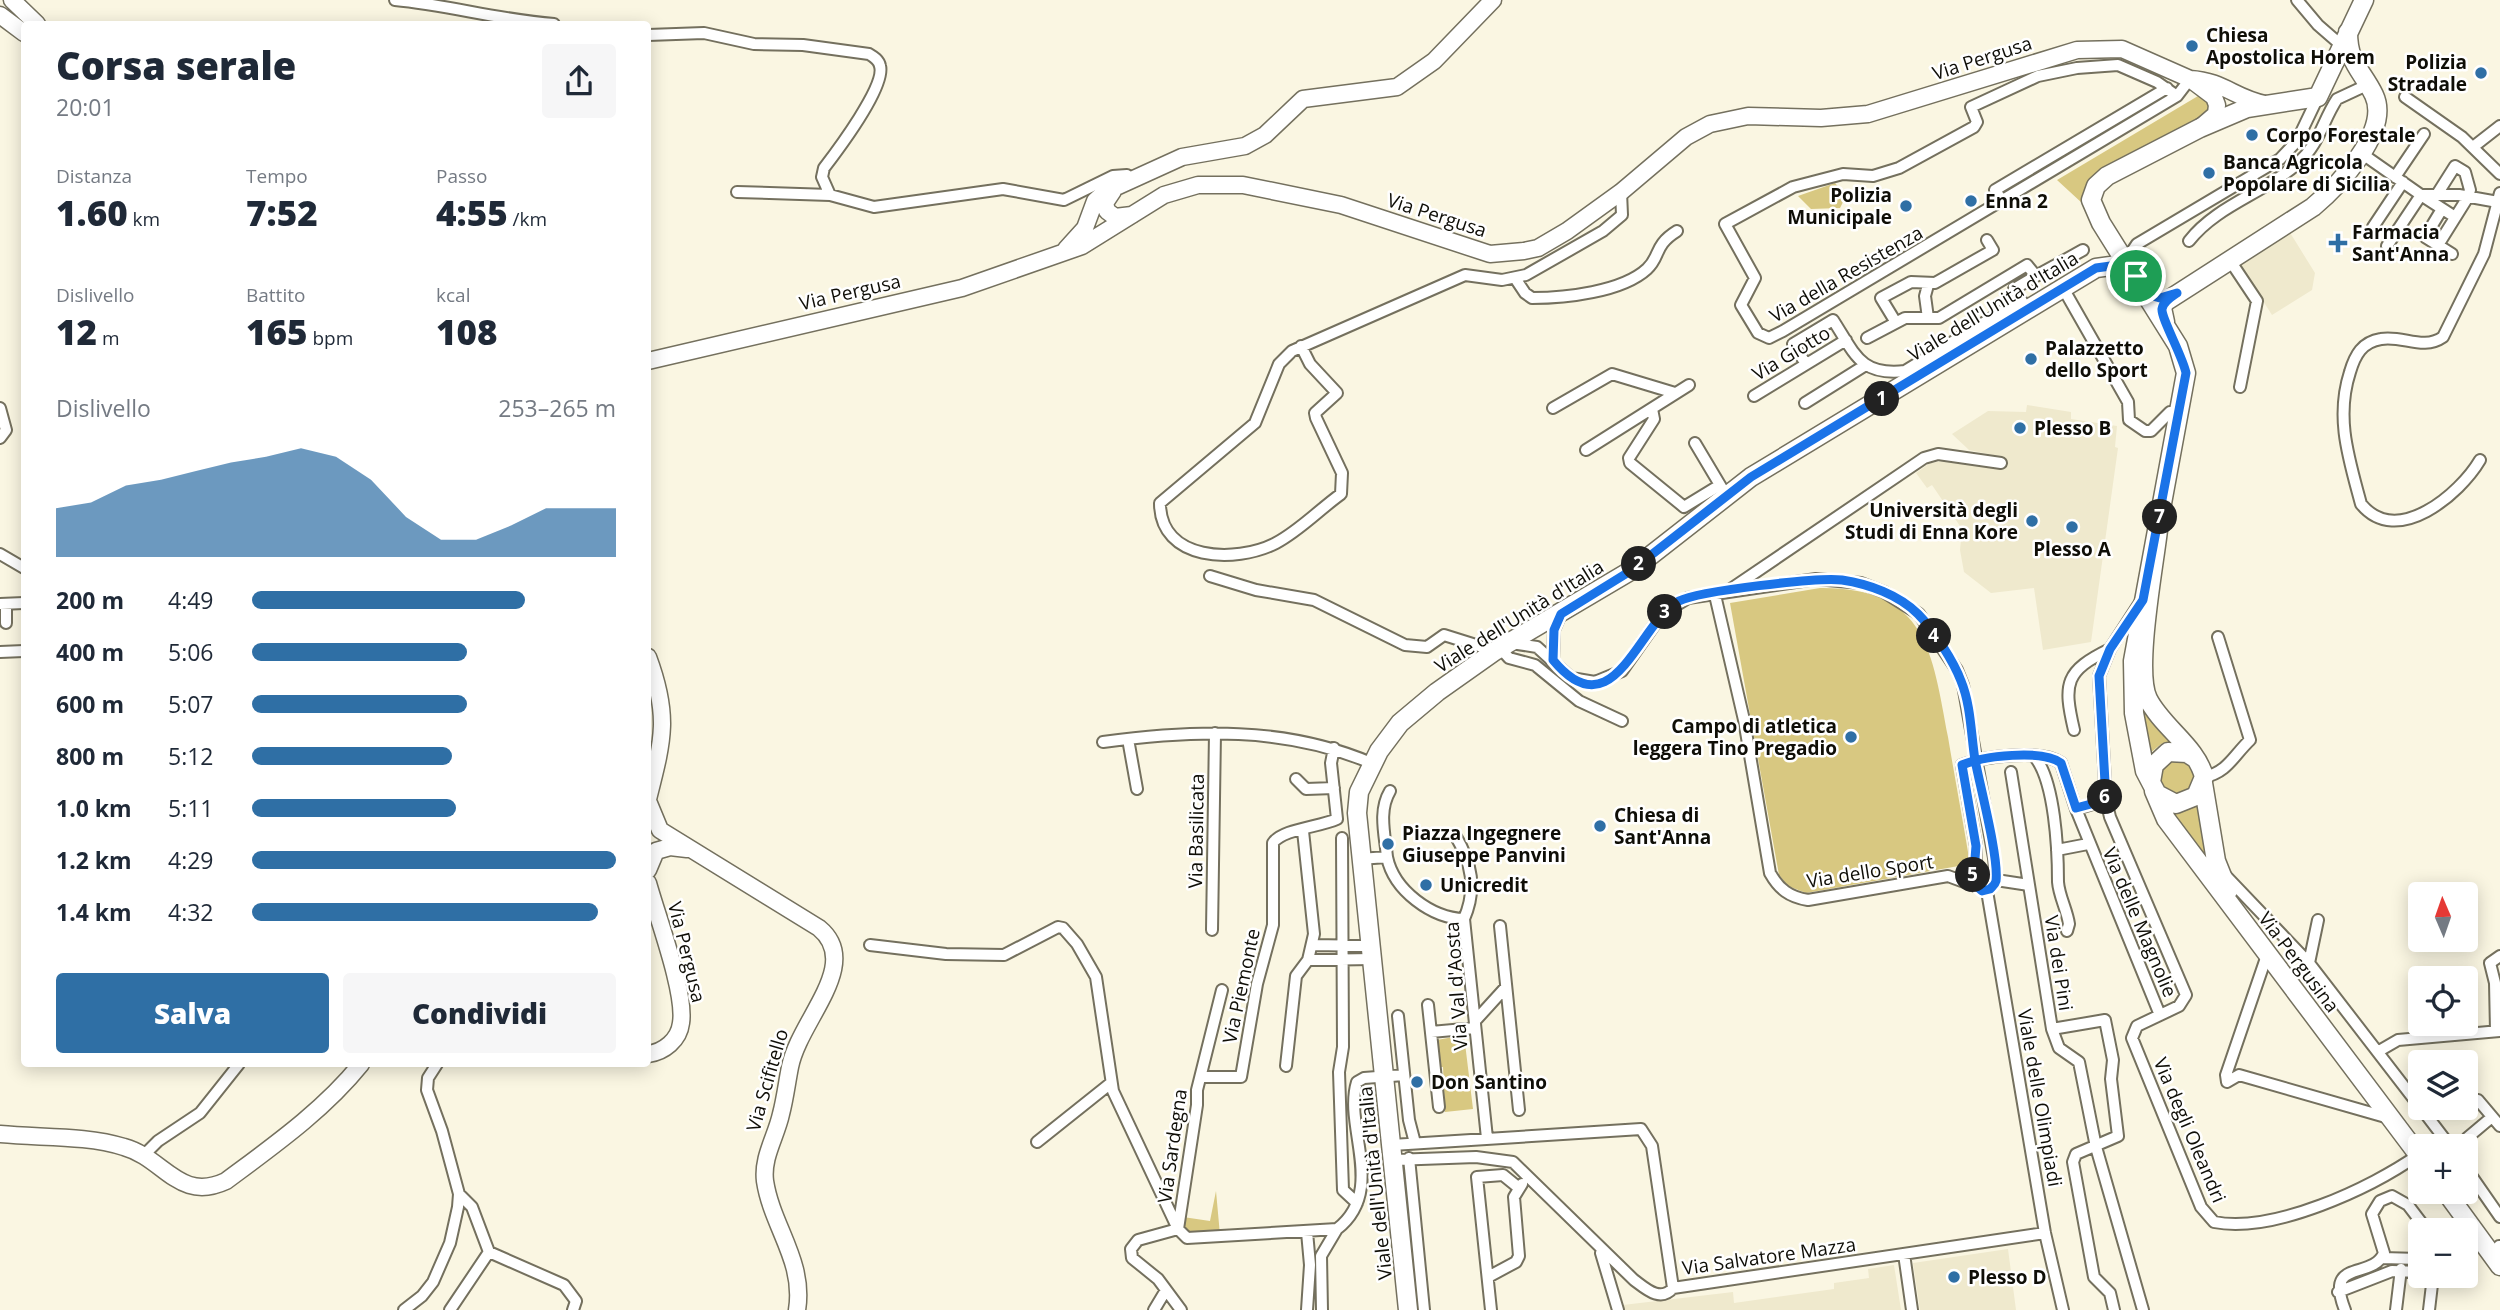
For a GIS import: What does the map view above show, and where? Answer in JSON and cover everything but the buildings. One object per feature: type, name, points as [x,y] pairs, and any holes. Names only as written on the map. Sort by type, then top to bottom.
[{"type":"main road","points":[[11,0],[9,11],[0,15],[21,31]]},
{"type":"main road","points":[[11,0],[34,21]]},
{"type":"main road","points":[[1062,253],[1079,236],[1096,201],[1114,189],[1182,157],[1234,148],[1255,141],[1303,99],[1397,88],[1434,61],[1493,0]]},
{"type":"main road","points":[[2195,758],[2178,751],[2160,757],[2151,774],[2152,786],[2162,799],[2176,804],[2196,796],[2203,780],[2195,758],[2164,723],[2147,698],[2142,665],[2158,530],[2186,373],[2182,354],[2149,295],[2101,223],[2091,200],[2098,183],[2200,128],[2247,108],[2318,97],[2364,0]]},
{"type":"main road","points":[[2168,329],[2162,308],[2177,293],[2313,207],[2334,189],[2361,153],[2375,126],[2378,109],[2367,85],[2354,68],[2345,38]]},
{"type":"main road","name":"Via Pergusa","points":[[651,360],[962,288],[1062,253],[1100,236],[1179,189],[1218,183],[1242,185],[1341,205],[1469,249],[1507,254],[1538,248],[1621,191],[1686,137],[1726,119],[1868,114],[2055,56],[2094,47],[2132,52],[2190,79]]},
{"type":"main road","points":[[2330,69],[2343,65],[2354,68]]},
{"type":"main road","points":[[2190,79],[2212,80],[2250,102],[2269,105]]},
{"type":"main road","points":[[2190,79],[2214,97],[2217,105],[2216,114],[2200,128]]},
{"type":"main road","points":[[1100,236],[1105,202],[1114,189]]},
{"type":"main road","points":[[1105,202],[1107,211],[1115,216],[1134,214]]},
{"type":"main road","points":[[1089,216],[1091,227],[1100,236]]},
{"type":"main road","points":[[2096,268],[2105,253],[2101,223]]},
{"type":"main road","points":[[2096,268],[2118,265],[2136,276]]},
{"type":"main road","name":"Viale dell'Unità d'Italia","points":[[1408,1310],[1404,1155],[1385,1077],[1360,859],[1357,801],[1371,763],[1389,737],[1413,711],[1502,648],[1541,635],[1561,614],[1632,570],[1723,490],[1751,477],[2025,305],[2063,288],[2096,268]]},
{"type":"main road","points":[[2149,295],[2160,298],[2177,293]]},
{"type":"main road","name":"Via Pergusina","points":[[2158,530],[2139,606],[2132,694],[2140,748],[2152,786],[2166,819],[2408,1139]]},
{"type":"main road","points":[[651,665],[661,691],[664,729],[651,787]]},
{"type":"main road","name":"Via Pergusina","points":[[2203,780],[2217,866],[2230,893],[2408,1137]]},
{"type":"main road","points":[[651,812],[668,840]]},
{"type":"main road","points":[[651,838],[668,840]]},
{"type":"main road","points":[[651,863],[656,851],[668,840]]},
{"type":"main road","name":"Via Scifitello","points":[[668,840],[699,853],[819,928],[828,935],[836,951],[833,976],[796,1042],[780,1117],[765,1163],[768,1194],[795,1261],[799,1294],[797,1310]]},
{"type":"main road","name":"Via Pergusa","points":[[651,894],[676,986],[682,1022],[673,1042],[663,1050],[651,1053]]},
{"type":"main road","points":[[0,1134],[111,1143],[144,1155],[185,1184],[214,1186],[226,1181],[310,1115],[345,1084],[359,1067]]},
{"type":"main road","points":[[2455,1204],[2500,1266]]},
{"type":"main road","points":[[2467,1204],[2500,1246]]},
{"type":"street","points":[[395,0],[438,4],[468,13],[531,21]]},
{"type":"street","points":[[2297,0],[2318,25],[2345,38]]},
{"type":"street","points":[[651,35],[704,33],[754,44],[803,46],[869,54],[877,60],[881,71],[874,90],[824,168],[822,177],[830,195]]},
{"type":"street","name":"Via della Resistenza","points":[[2177,96],[2167,88],[2118,65],[2077,68],[2038,76],[1971,107],[1977,122],[1974,127],[1899,168],[1873,176],[1843,174],[1793,187],[1726,224],[1755,278],[1741,305],[1758,333],[1769,338],[1783,331],[2177,96],[2190,79]]},
{"type":"street","points":[[2189,241],[2217,215],[2295,166],[2322,135],[2337,99],[2367,85]]},
{"type":"street","points":[[2003,202],[1995,190],[2167,88]]},
{"type":"street","points":[[2136,276],[2131,260],[2137,244],[2280,159],[2297,141],[2318,97]]},
{"type":"street","points":[[2405,97],[2475,150],[2500,174]]},
{"type":"street","points":[[2465,172],[2475,150],[2500,126]]},
{"type":"street","points":[[2373,227],[2424,134]]},
{"type":"street","points":[[2361,153],[2455,218]]},
{"type":"street","points":[[2436,196],[2455,166],[2465,172],[2469,180],[2468,197],[2438,245]]},
{"type":"street","points":[[737,192],[830,195],[874,207],[1003,189],[1064,200],[1113,176],[1127,175],[1133,180]]},
{"type":"street","points":[[1301,346],[1310,364],[1337,393],[1315,413],[1315,418],[1342,472],[1340,494],[1278,542],[1228,553],[1198,553],[1186,548],[1165,528],[1160,514],[1160,503],[1170,491],[1255,424],[1284,356],[1301,346],[1465,275],[1502,280],[1515,278],[1552,262],[1603,231],[1622,215],[1621,191]]},
{"type":"street","points":[[2421,195],[2499,197],[2484,254],[2443,337],[2431,343],[2386,338],[2366,344],[2354,358],[2343,392],[2345,443],[2361,503],[2366,510],[2382,517],[2412,517],[2446,499],[2471,476],[2480,460]]},
{"type":"street","points":[[2387,246],[2421,195]]},
{"type":"street","points":[[2442,209],[2425,237],[2452,254]]},
{"type":"street","points":[[1515,278],[1532,298],[1600,291],[1647,269],[1660,243],[1677,231]]},
{"type":"street","points":[[1895,321],[1881,298],[1911,282],[1928,285],[1993,250],[1987,240]]},
{"type":"street","points":[[1806,364],[1793,344],[1833,320],[1864,366],[1884,373],[1905,371],[2025,305],[2014,289],[2083,250]]},
{"type":"street","points":[[2229,259],[2257,301],[2240,387]]},
{"type":"street","points":[[1999,265],[2007,277]]},
{"type":"street","points":[[1867,338],[1905,318],[1939,318],[2027,265],[2036,276]]},
{"type":"street","points":[[1928,285],[1925,296],[1928,318]]},
{"type":"street","points":[[2063,288],[2128,402],[2129,420],[2144,431],[2151,431],[2170,412],[2179,412]]},
{"type":"street","name":"Via Giotto","points":[[1754,396],[1846,340]]},
{"type":"street","points":[[1805,403],[1864,366]]},
{"type":"street","points":[[1553,408],[1612,373],[1675,393]]},
{"type":"street","points":[[1587,450],[1689,385]]},
{"type":"street","points":[[0,408],[6,430],[0,438]]},
{"type":"street","points":[[1652,409],[1654,419],[1629,458],[1630,463],[1684,507],[1723,490],[1695,443]]},
{"type":"street","points":[[1720,594],[1924,458],[1938,454],[2001,463]]},
{"type":"street","points":[[0,554],[21,566]]},
{"type":"street","points":[[1210,576],[1256,590],[1314,600],[1405,645],[1427,647],[1444,635],[1502,648],[1509,658],[1535,665],[1579,701],[1622,721]]},
{"type":"street","points":[[1541,635],[1553,660],[1562,671],[1578,681],[1605,680],[1622,671],[1669,608],[1688,598],[1816,579],[1861,583],[1902,601],[1929,628],[1963,685],[1996,878],[1987,891],[1975,886],[1976,846],[1962,765],[1975,760]]},
{"type":"street","name":"Via dello Sport","points":[[1720,594],[1770,873],[1776,885],[1796,898],[1808,900],[1948,877],[1975,886]]},
{"type":"street","points":[[6,623],[3,604],[21,603]]},
{"type":"street","points":[[2139,606],[2144,613],[2139,654],[2142,665]]},
{"type":"street","name":"Via delle Magnolie","points":[[1975,760],[2034,756],[2049,757],[2061,763],[2088,844],[2160,1015],[2179,1006],[2186,995],[2110,817],[2106,800],[2099,676],[2110,649],[2139,606]]},
{"type":"street","points":[[1541,635],[1553,660]]},
{"type":"street","points":[[2203,780],[2228,767],[2236,753],[2250,740],[2218,637]]},
{"type":"street","points":[[2074,730],[2066,696],[2073,675],[2082,663],[2110,649]]},
{"type":"street","points":[[0,652],[21,651]]},
{"type":"street","points":[[1103,742],[1198,732],[1278,737],[1335,748],[1371,763]]},
{"type":"street","name":"Via Basilicata","points":[[1212,930],[1214,733]]},
{"type":"street","points":[[1128,739],[1137,789]]},
{"type":"street","points":[[1286,1066],[1296,976],[1308,960],[1314,945],[1303,831],[1337,819],[1331,763],[1335,748]]},
{"type":"street","points":[[2034,756],[2044,770],[2057,850],[2058,881],[2069,924],[2067,931]]},
{"type":"street","name":"Via dei Pini","points":[[2011,772],[2052,1029],[2059,1048],[2079,1062],[2096,1147],[2143,1310]]},
{"type":"street","points":[[1296,779],[1306,789],[1334,788]]},
{"type":"street","points":[[1390,790],[1384,800],[1383,818],[1388,858],[1397,883],[1437,915],[1464,919]]},
{"type":"street","points":[[2076,808],[2106,800]]},
{"type":"street","name":"Via Piemonte","points":[[1201,1077],[1241,1077],[1257,984],[1273,925],[1273,843],[1278,836],[1287,832],[1303,831]]},
{"type":"street","name":"Via Val d'Aosta","points":[[1455,835],[1466,853],[1474,890],[1464,919],[1487,1138]]},
{"type":"street","points":[[1342,838],[1342,1058],[1339,1072],[1343,1190],[1357,1203]]},
{"type":"street","points":[[2057,850],[2088,844]]},
{"type":"street","points":[[1360,859],[1388,858]]},
{"type":"street","points":[[2217,866],[2308,964],[2408,1090]]},
{"type":"street","points":[[1975,872],[1989,868],[1996,878],[2029,885]]},
{"type":"street","name":"Viale delle Olimpiadi","points":[[1987,891],[2045,1233],[2063,1310]]},
{"type":"street","points":[[2308,964],[2318,919]]},
{"type":"street","points":[[1500,926],[1518,1110]]},
{"type":"street","points":[[870,945],[936,954],[1003,955],[1058,927],[1063,928],[1088,960],[1100,988],[1111,1083],[1178,1229],[1138,1240],[1131,1249],[1132,1258],[1166,1290],[1181,1310]]},
{"type":"street","points":[[1314,945],[1342,946],[1372,952]]},
{"type":"street","points":[[1308,960],[1343,960],[1372,952]]},
{"type":"street","points":[[2267,955],[2226,1075],[2227,1082],[2239,1075],[2391,1119]]},
{"type":"street","points":[[2379,1051],[2398,1040],[2498,1031],[2495,983],[2490,962],[2500,956]]},
{"type":"street","points":[[1431,1032],[1475,1024],[1506,987]]},
{"type":"street","name":"Via Sardegna","points":[[1222,990],[1201,1077],[1178,1229],[1193,1240],[1337,1229]]},
{"type":"street","points":[[1429,1005],[1439,1107]]},
{"type":"street","name":"Via degli Oleandri","points":[[2160,1015],[2137,1026],[2132,1038],[2201,1207],[2214,1222],[2238,1224],[2301,1211],[2360,1191],[2408,1161]]},
{"type":"street","points":[[1398,1016],[1404,1075],[1417,1143],[1404,1155]]},
{"type":"street","points":[[2052,1029],[2105,1020],[2113,1060],[2111,1079],[2119,1131],[2114,1140],[2076,1154],[2073,1162],[2094,1277],[2110,1293],[2114,1310]]},
{"type":"street","points":[[144,1155],[158,1141],[200,1113],[237,1067]]},
{"type":"street","points":[[404,1310],[422,1296],[433,1282],[450,1243],[459,1194],[443,1131],[427,1090],[428,1078],[436,1067]]},
{"type":"street","points":[[1322,1310],[1321,1256],[1337,1229],[1349,1218],[1357,1203],[1361,1182],[1356,1087],[1359,1079],[1404,1075]]},
{"type":"street","points":[[1037,1142],[1111,1083]]},
{"type":"street","points":[[2349,1107],[2365,1103],[2370,1091]]},
{"type":"street","points":[[2478,1100],[2500,1126]]},
{"type":"street","points":[[2470,1134],[2492,1117]]},
{"type":"street","points":[[2435,1120],[2450,1134]]},
{"type":"street","name":"Via Salvatore Mazza","points":[[1404,1155],[1417,1143],[1632,1128],[1647,1134],[1652,1146],[1673,1288],[2045,1233]]},
{"type":"street","points":[[1404,1155],[1502,1158],[1513,1163],[1600,1250],[1652,1293],[1669,1293],[1673,1288]]},
{"type":"street","points":[[1404,1155],[1424,1310]]},
{"type":"street","points":[[1491,1310],[1477,1177],[1503,1175],[1518,1188]]},
{"type":"street","points":[[1488,1276],[1516,1262],[1519,1256],[1514,1197],[1518,1188],[1530,1178]]},
{"type":"street","points":[[2478,1185],[2500,1217]]},
{"type":"street","points":[[459,1194],[472,1207],[489,1252],[564,1284],[576,1301],[573,1310]]},
{"type":"street","points":[[2382,1258],[2384,1247],[2372,1214],[2380,1201],[2392,1196],[2407,1205],[2417,1218]]},
{"type":"street","points":[[1307,1232],[1310,1265],[1307,1310]]},
{"type":"street","points":[[1600,1250],[1618,1310]]},
{"type":"street","points":[[450,1310],[489,1252]]},
{"type":"street","points":[[1904,1254],[1912,1310]]},
{"type":"street","points":[[2345,1310],[2338,1292],[2346,1274],[2382,1258],[2408,1259]]},
{"type":"street","points":[[2338,1292],[2401,1269],[2408,1270]]},
{"type":"street","points":[[2396,1310],[2401,1269]]},
{"type":"street","points":[[2429,1310],[2432,1288]]},
{"type":"street","points":[[1154,1310],[1166,1290]]},
{"type":"shaded area","points":[[2198,96],[2212,102],[2210,114],[2086,190],[2082,203],[2057,180]]},
{"type":"shaded area","points":[[1835,183],[1846,196],[1840,208],[1811,209],[1798,196]]},
{"type":"shaded area","points":[[2289,231],[2315,273],[2312,290],[2272,315],[2239,263]]},
{"type":"shaded area","name":"Università degli Studi di Enna Kore","points":[[2027,405],[2071,412],[2071,419],[2117,426],[2115,447],[2118,448],[2091,642],[2043,650],[2034,588],[1991,593],[1964,572],[1960,550],[1962,529],[1932,485],[1927,488],[1916,473],[1930,463],[1944,461],[2001,467],[2003,457],[1969,450],[1952,434],[1988,411],[2026,412]]},
{"type":"shaded area","name":"Campo di atletica leggera Tino Pregadio","points":[[1820,588],[1856,591],[1883,599],[1903,612],[1918,630],[1929,652],[1936,678],[1970,864],[1806,893],[1788,886],[1779,875],[1730,603]]},
{"type":"shaded area","points":[[2143,710],[2170,742],[2161,744],[2149,754]]},
{"type":"shaded area","points":[[2186,758],[2198,778],[2185,797],[2162,793],[2156,770],[2163,761]]},
{"type":"shaded area","points":[[2199,802],[2206,859],[2172,811],[2190,809]]},
{"type":"shaded area","points":[[1464,1035],[1473,1109],[1445,1112],[1443,1067],[1440,1067],[1437,1040]]},
{"type":"shaded area","points":[[1216,1191],[1220,1235],[1191,1235],[1183,1226],[1183,1217],[1210,1221]]},
{"type":"shaded area","points":[[2008,1249],[2016,1310],[1920,1310],[1913,1263]]},
{"type":"shaded area","points":[[1894,1265],[1901,1310],[1624,1310],[1623,1305],[1733,1292],[1734,1303],[1834,1289],[1834,1283],[1869,1278],[1868,1269]]},
{"type":"place","name":"Chiesa Apostolica Horem","points":[[2192,46]]},
{"type":"place","name":"Polizia Stradale","points":[[2481,73]]},
{"type":"place","name":"Corpo Forestale","points":[[2252,135]]},
{"type":"place","name":"Banca Agricola Popolare di Sicilia","points":[[2209,173]]},
{"type":"place","name":"Enna 2","points":[[1971,201]]},
{"type":"place","name":"Polizia Municipale","points":[[1906,206]]},
{"type":"place","name":"Farmacia Sant'Anna","points":[[2338,243]]},
{"type":"place","name":"Palazzetto dello Sport","points":[[2031,359]]},
{"type":"place","name":"Plesso B","points":[[2020,428]]},
{"type":"place","name":"Università degli Studi di Enna Kore","points":[[2032,521]]},
{"type":"place","name":"Plesso A","points":[[2072,527]]},
{"type":"place","name":"Campo di atletica leggera Tino Pregadio","points":[[1851,737]]},
{"type":"place","name":"Chiesa di Sant'Anna","points":[[1600,826]]},
{"type":"place","name":"Piazza Ingegnere Giuseppe Panvini","points":[[1388,844]]},
{"type":"place","name":"Unicredit","points":[[1426,885]]},
{"type":"place","name":"Don Santino","points":[[1417,1082]]},
{"type":"place","name":"Plesso D","points":[[1954,1277]]},
{"type":"route","points":[[2136,276],[2123,266],[2096,268],[1751,477],[1632,570],[1561,614],[1554,630],[1553,660],[1562,671],[1578,681],[1595,682],[1614,676],[1622,671],[1662,614],[1688,598],[1816,579],[1838,579],[1861,583],[1902,601],[1919,614],[1963,685],[1975,760],[1994,858],[1996,880],[1987,891],[1978,889],[1973,883],[1976,846],[1962,765],[1975,760],[2027,755],[2049,757],[2061,763],[2076,808],[2106,800],[2099,676],[2110,649],[2143,600],[2186,373],[2182,354],[2162,314],[2165,302],[2177,293],[2160,298],[2149,295],[2136,276]]}]
